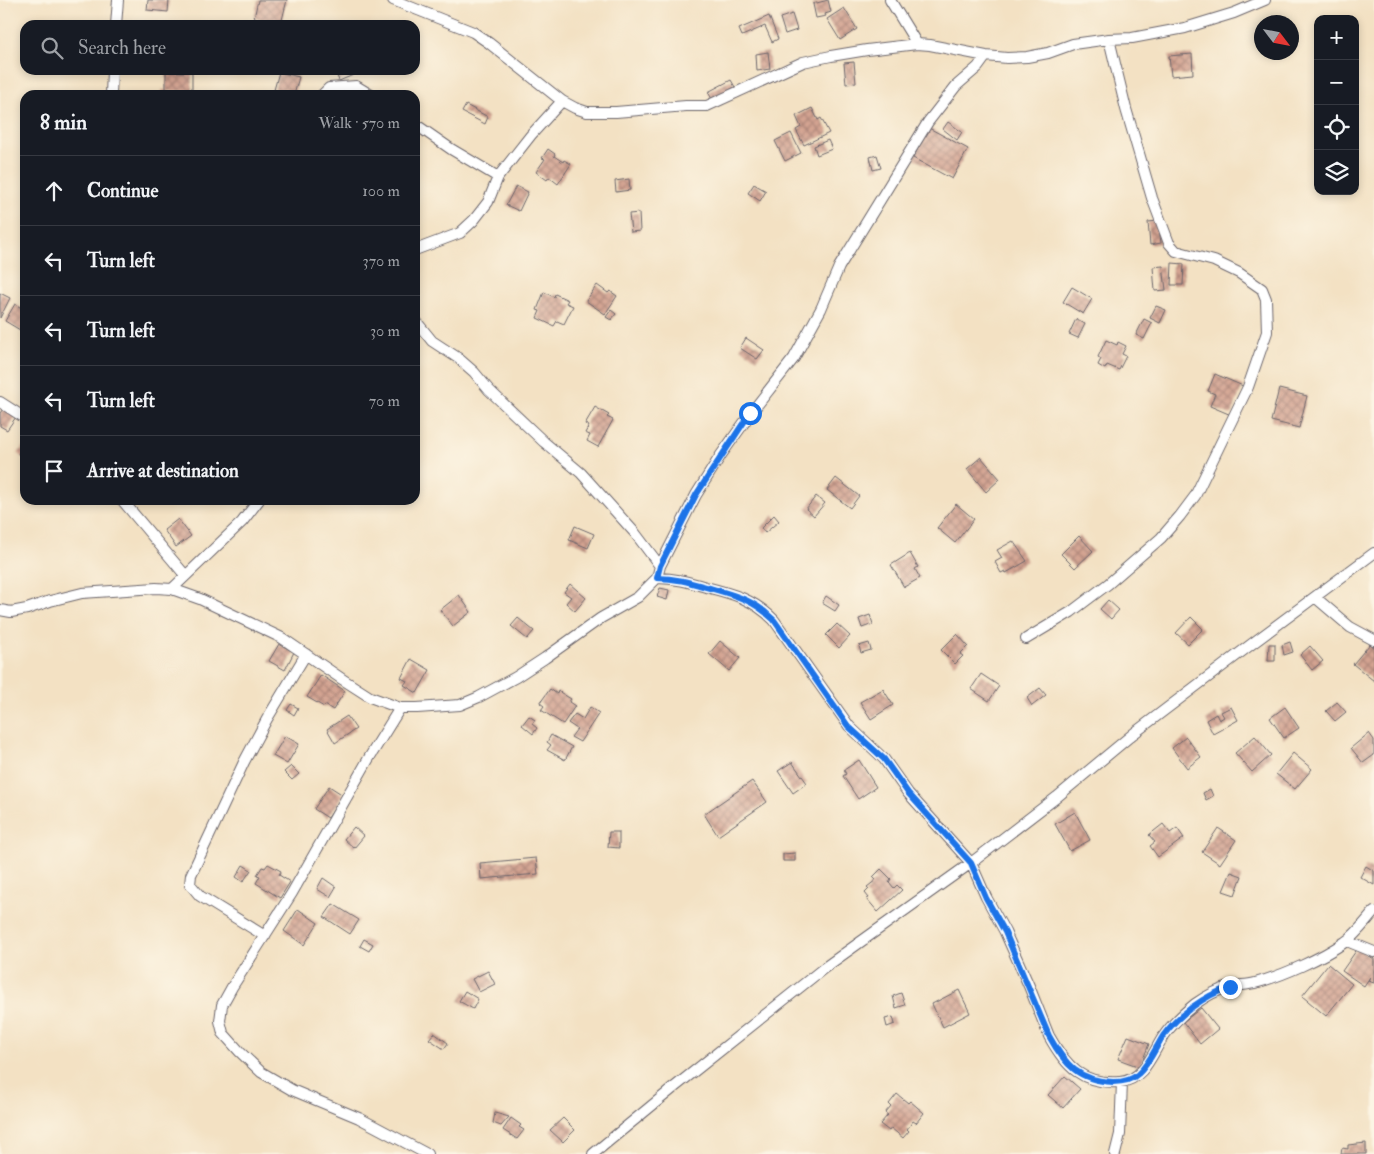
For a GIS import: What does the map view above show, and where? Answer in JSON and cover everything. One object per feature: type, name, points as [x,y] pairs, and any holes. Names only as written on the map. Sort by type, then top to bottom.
[{"type":"street","points":[[116,20],[118,0]]},
{"type":"street","points":[[393,0],[474,32],[562,101],[587,112],[707,106],[803,62],[867,50],[918,44],[986,56],[1027,57],[1072,44],[1132,38],[1185,28],[1234,13],[1264,0]]},
{"type":"street","points":[[890,0],[918,44]]},
{"type":"street","points":[[1026,639],[1071,612],[1108,584],[1161,538],[1180,516],[1195,496],[1248,387],[1267,332],[1266,299],[1262,289],[1231,269],[1214,261],[1176,251],[1169,243],[1152,198],[1126,109],[1109,39]]},
{"type":"street","points":[[0,610],[11,612],[27,609],[82,593],[156,588],[172,589],[200,599],[265,629],[282,638],[370,697],[400,708],[460,705],[479,697],[531,668],[601,618],[638,597],[657,578],[660,566],[696,495],[750,413],[794,358],[821,308],[846,255],[928,122],[956,86],[978,67],[986,56]]},
{"type":"street","points":[[111,90],[112,75]]},
{"type":"street","points":[[327,90],[329,88],[356,86],[362,90]]},
{"type":"street","points":[[420,248],[460,233],[474,220],[488,202],[498,177],[562,101]]},
{"type":"street","points":[[420,128],[450,149],[498,177]]},
{"type":"street","points":[[420,326],[432,340],[474,372],[489,390],[544,442],[581,473],[635,533],[660,566]]},
{"type":"street","points":[[0,402],[20,415]]},
{"type":"street","points":[[126,505],[185,575]]},
{"type":"street","points":[[172,589],[242,522],[255,505]]},
{"type":"street","points":[[593,1154],[824,968],[971,863],[1064,791],[1133,734],[1253,642],[1374,554]]},
{"type":"street","points":[[657,578],[688,581],[729,592],[764,610],[774,620],[848,726],[884,759],[908,793],[971,863],[986,898],[1005,932],[1057,1051],[1069,1066],[1088,1078],[1100,1082],[1122,1082],[1137,1076],[1145,1067],[1164,1036],[1195,1004],[1208,996],[1230,987],[1255,983],[1306,963],[1347,942],[1374,912]]},
{"type":"street","points":[[1316,598],[1350,627],[1374,640]]},
{"type":"street","points":[[265,936],[200,896],[190,884],[191,875],[244,762],[306,654]]},
{"type":"street","points":[[400,708],[364,767],[292,894],[232,987],[222,1005],[220,1021],[223,1033],[261,1072],[292,1090],[359,1118],[427,1154]]},
{"type":"street","points":[[1347,942],[1374,952]]},
{"type":"street","points":[[1115,1154],[1120,1134],[1122,1082]]},
{"type":"building","points":[[148,0],[169,0],[168,12],[147,10]]},
{"type":"building","points":[[258,0],[287,0],[282,20],[254,18]]},
{"type":"building","points":[[828,0],[831,12],[825,14],[826,16],[816,18],[813,4]]},
{"type":"building","points":[[844,8],[857,29],[840,40],[827,19]]},
{"type":"building","points":[[792,14],[797,30],[785,34],[780,18]]},
{"type":"building","points":[[769,16],[778,39],[772,42],[765,26],[742,36],[739,29]]},
{"type":"building","points":[[768,52],[770,69],[757,71],[756,54]]},
{"type":"building","points":[[1192,54],[1193,74],[1171,76],[1169,56]]},
{"type":"building","points":[[854,62],[856,83],[846,84],[844,63]]},
{"type":"building","points":[[166,75],[192,75],[192,90],[166,90]]},
{"type":"building","points":[[278,75],[299,77],[295,90],[274,90]]},
{"type":"building","points":[[337,75],[353,75],[339,81]]},
{"type":"building","points":[[731,80],[735,87],[712,99],[708,92]]},
{"type":"building","points":[[466,105],[488,117],[485,124],[462,112]]},
{"type":"building","points":[[812,108],[818,120],[821,118],[829,133],[804,145],[796,130],[801,127],[796,116]]},
{"type":"building","points":[[948,122],[962,132],[957,140],[943,129]]},
{"type":"building","points":[[929,128],[968,149],[952,179],[913,158]]},
{"type":"building","points":[[791,133],[801,153],[785,161],[775,141]]},
{"type":"building","points":[[828,140],[832,149],[817,155],[814,146]]},
{"type":"building","points":[[548,149],[563,162],[564,160],[571,164],[558,184],[549,177],[547,180],[536,172],[545,159],[542,158]]},
{"type":"building","points":[[877,155],[881,168],[873,170],[870,157]]},
{"type":"building","points":[[629,179],[630,190],[616,192],[615,181]]},
{"type":"building","points":[[754,184],[766,191],[760,201],[748,193]]},
{"type":"building","points":[[516,186],[528,192],[519,211],[506,205]]},
{"type":"building","points":[[639,213],[640,231],[631,232],[629,214]]},
{"type":"building","points":[[1158,221],[1161,243],[1150,245],[1148,222]]},
{"type":"building","points":[[1172,263],[1184,264],[1183,285],[1171,285]]},
{"type":"building","points":[[1163,266],[1166,290],[1155,291],[1153,267]]},
{"type":"building","points":[[597,285],[608,293],[610,291],[617,296],[605,314],[586,301]]},
{"type":"building","points":[[1072,287],[1092,299],[1083,314],[1063,302]]},
{"type":"building","points":[[544,292],[554,297],[555,294],[568,300],[566,303],[573,306],[564,324],[557,321],[554,326],[537,318],[540,311],[537,310]]},
{"type":"building","points":[[0,293],[10,298],[0,318]]},
{"type":"building","points":[[15,304],[20,307],[20,330],[5,321]]},
{"type":"building","points":[[1156,306],[1166,310],[1160,323],[1150,318]]},
{"type":"building","points":[[611,310],[616,314],[611,320],[606,317]]},
{"type":"building","points":[[1076,319],[1085,324],[1078,338],[1069,334]]},
{"type":"building","points":[[1144,319],[1152,323],[1144,339],[1136,335]]},
{"type":"building","points":[[746,338],[764,350],[757,359],[740,348]]},
{"type":"building","points":[[1106,340],[1117,345],[1118,342],[1126,346],[1122,354],[1126,356],[1119,370],[1107,365],[1105,369],[1098,365],[1101,359],[1098,357]]},
{"type":"building","points":[[1215,374],[1243,386],[1231,415],[1210,406],[1215,394],[1208,391]]},
{"type":"building","points":[[1279,389],[1307,396],[1299,428],[1271,421]]},
{"type":"building","points":[[6,405],[18,414],[7,430],[0,426],[0,413]]},
{"type":"building","points":[[595,407],[609,415],[607,417],[613,420],[598,447],[587,441],[590,435],[585,433],[589,426],[585,424]]},
{"type":"building","points":[[981,457],[1000,479],[986,492],[967,469]]},
{"type":"building","points":[[836,478],[859,496],[850,508],[827,490]]},
{"type":"building","points":[[816,496],[825,503],[814,516],[806,509]]},
{"type":"building","points":[[956,504],[974,519],[955,543],[937,528]]},
{"type":"building","points":[[774,515],[779,521],[765,533],[761,528]]},
{"type":"building","points":[[178,519],[191,536],[176,547],[164,530]]},
{"type":"building","points":[[575,526],[594,534],[588,548],[569,540]]},
{"type":"building","points":[[1079,536],[1093,551],[1075,568],[1061,554]]},
{"type":"building","points":[[1013,541],[1027,561],[1006,573],[1005,571],[1001,573],[995,562],[1002,558],[997,550]]},
{"type":"building","points":[[910,553],[918,567],[915,569],[920,578],[904,587],[891,565]]},
{"type":"building","points":[[570,584],[586,598],[575,611],[566,603],[571,597],[564,592]]},
{"type":"building","points":[[660,588],[669,590],[667,600],[657,597]]},
{"type":"building","points":[[459,595],[471,612],[453,626],[440,610]]},
{"type":"building","points":[[826,596],[839,605],[835,611],[822,603]]},
{"type":"building","points":[[1108,600],[1119,610],[1111,619],[1100,609]]},
{"type":"building","points":[[870,615],[873,624],[862,628],[859,619]]},
{"type":"building","points":[[1191,617],[1203,629],[1188,644],[1176,633]]},
{"type":"building","points":[[518,618],[534,631],[527,639],[511,626]]},
{"type":"building","points":[[837,624],[850,636],[839,648],[826,635]]},
{"type":"building","points":[[957,634],[968,646],[960,654],[963,656],[955,664],[941,650]]},
{"type":"building","points":[[720,641],[740,658],[729,671],[709,654]]},
{"type":"building","points":[[1290,642],[1293,652],[1284,655],[1282,645]]},
{"type":"building","points":[[869,643],[871,650],[861,653],[859,646]]},
{"type":"building","points":[[279,644],[294,652],[285,670],[269,661]]},
{"type":"building","points":[[1269,644],[1275,644],[1275,661],[1268,661]]},
{"type":"building","points":[[1370,644],[1374,647],[1374,681],[1353,664]]},
{"type":"building","points":[[1310,646],[1323,661],[1312,670],[1300,655]]},
{"type":"building","points":[[411,659],[430,670],[417,693],[404,685],[407,681],[401,678]]},
{"type":"building","points":[[981,674],[999,686],[989,701],[971,689]]},
{"type":"building","points":[[321,675],[345,691],[333,710],[307,697]]},
{"type":"building","points":[[1040,688],[1046,695],[1032,706],[1027,698]]},
{"type":"building","points":[[550,689],[557,694],[558,691],[571,699],[569,702],[575,706],[563,724],[541,710],[544,706],[540,703]]},
{"type":"building","points":[[883,689],[893,705],[871,719],[860,702]]},
{"type":"building","points":[[1337,702],[1346,712],[1335,721],[1326,711]]},
{"type":"building","points":[[291,704],[298,708],[294,715],[287,710]]},
{"type":"building","points":[[590,707],[599,713],[580,742],[571,737],[577,729],[568,723],[575,714],[583,719]]},
{"type":"building","points":[[1231,707],[1238,720],[1213,734],[1206,720],[1216,714],[1219,720],[1224,717],[1221,712]]},
{"type":"building","points":[[1285,707],[1299,728],[1284,738],[1270,718]]},
{"type":"building","points":[[347,716],[356,729],[335,743],[327,729]]},
{"type":"building","points":[[529,716],[535,720],[532,724],[537,728],[533,734],[522,725]]},
{"type":"building","points":[[1369,733],[1374,740],[1374,755],[1363,763],[1351,748]]},
{"type":"building","points":[[551,735],[572,747],[565,760],[547,750],[551,745],[547,742]]},
{"type":"building","points":[[285,736],[299,744],[287,764],[273,756]]},
{"type":"building","points":[[1255,736],[1271,755],[1252,772],[1235,753]]},
{"type":"building","points":[[1186,737],[1201,757],[1187,768],[1172,748]]},
{"type":"building","points":[[1293,753],[1312,769],[1295,789],[1276,774]]},
{"type":"building","points":[[859,760],[876,787],[858,799],[843,776],[846,774],[844,770]]},
{"type":"building","points":[[792,762],[807,783],[793,793],[778,771]]},
{"type":"building","points":[[291,766],[299,774],[292,780],[284,772]]},
{"type":"building","points":[[752,781],[767,802],[718,836],[704,814]]},
{"type":"building","points":[[329,786],[343,795],[328,818],[314,809]]},
{"type":"building","points":[[1210,789],[1213,796],[1206,800],[1203,793]]},
{"type":"building","points":[[1075,812],[1090,840],[1070,851],[1055,824]]},
{"type":"building","points":[[1163,824],[1170,833],[1177,828],[1184,838],[1158,857],[1150,846],[1155,842],[1149,835]]},
{"type":"building","points":[[354,827],[364,836],[354,848],[344,839]]},
{"type":"building","points":[[1218,828],[1236,840],[1220,864],[1202,852]]},
{"type":"building","points":[[609,832],[619,832],[619,848],[608,847]]},
{"type":"building","points":[[795,853],[795,861],[783,861],[783,854]]},
{"type":"building","points":[[536,858],[538,874],[481,879],[480,863]]},
{"type":"building","points":[[268,864],[281,871],[279,875],[290,882],[280,898],[256,883],[260,876],[257,875],[262,867],[265,868]]},
{"type":"building","points":[[243,865],[251,870],[243,882],[236,877]]},
{"type":"building","points":[[1366,866],[1374,871],[1374,885],[1360,877]]},
{"type":"building","points":[[881,869],[891,879],[889,882],[894,888],[897,885],[902,890],[878,912],[867,899],[869,898],[865,893],[869,889],[867,887],[876,880],[873,877]]},
{"type":"building","points":[[1231,872],[1242,876],[1235,895],[1223,891]]},
{"type":"building","points":[[323,878],[336,887],[330,897],[317,889]]},
{"type":"building","points":[[333,904],[359,920],[350,934],[324,917]]},
{"type":"building","points":[[298,909],[318,923],[304,945],[284,931]]},
{"type":"building","points":[[364,939],[373,944],[369,951],[360,946]]},
{"type":"building","points":[[1358,948],[1374,959],[1374,983],[1368,981],[1370,977],[1364,986],[1342,971]]},
{"type":"building","points":[[1328,964],[1352,984],[1326,1016],[1302,996]]},
{"type":"building","points":[[488,971],[495,984],[479,992],[472,979]]},
{"type":"building","points":[[959,990],[970,1013],[943,1027],[932,1004]]},
{"type":"building","points":[[465,991],[478,999],[473,1009],[459,1001]]},
{"type":"building","points":[[901,993],[905,1005],[896,1008],[893,996]]},
{"type":"building","points":[[1201,1008],[1218,1029],[1200,1044],[1183,1022]]},
{"type":"building","points":[[893,1017],[895,1024],[887,1027],[885,1019]]},
{"type":"building","points":[[434,1033],[448,1043],[444,1049],[429,1039]]},
{"type":"building","points":[[1128,1036],[1149,1044],[1140,1067],[1118,1059]]},
{"type":"building","points":[[1065,1076],[1080,1089],[1063,1108],[1048,1095]]},
{"type":"building","points":[[897,1094],[908,1103],[910,1101],[924,1113],[916,1123],[913,1121],[907,1129],[909,1131],[903,1138],[891,1128],[889,1131],[880,1124],[888,1115],[885,1113]]},
{"type":"building","points":[[495,1113],[509,1117],[501,1126],[493,1123]]},
{"type":"building","points":[[511,1118],[521,1125],[519,1127],[524,1130],[517,1139],[503,1130]]},
{"type":"building","points":[[563,1118],[575,1130],[563,1142],[550,1130]]},
{"type":"building","points":[[1366,1143],[1366,1154],[1341,1154],[1342,1148],[1348,1149],[1348,1145]]},
{"type":"route","points":[[750,413],[696,495],[660,566],[657,578],[688,581],[741,596],[764,610],[774,620],[848,726],[884,759],[908,793],[971,863],[986,898],[1005,932],[1049,1036],[1057,1051],[1069,1066],[1077,1072],[1100,1082],[1122,1082],[1137,1076],[1145,1067],[1164,1036],[1183,1015],[1208,996],[1230,987]]}]
